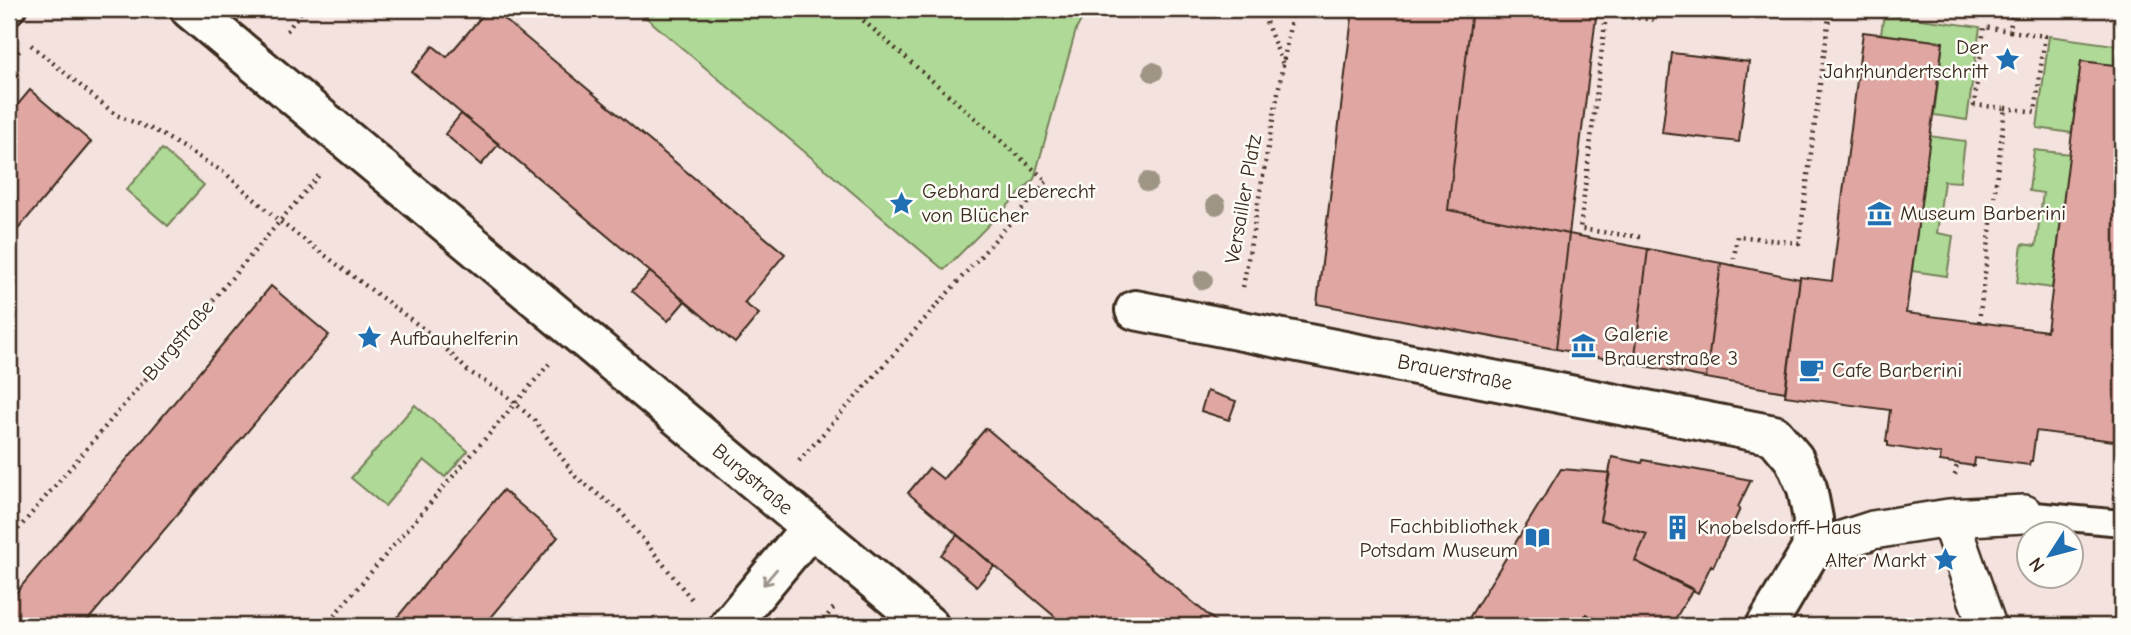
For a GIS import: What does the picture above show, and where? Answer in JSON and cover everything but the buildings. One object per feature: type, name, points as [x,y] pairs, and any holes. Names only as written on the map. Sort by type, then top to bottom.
[{"type":"street","name":"Burgstraße","points":[[190,9],[929,626]]},
{"type":"street","name":"Brauerstraße","points":[[1135,310],[1774,435],[1794,460],[1807,488],[1813,519],[1811,550]]},
{"type":"street","points":[[1766,626],[1811,550],[1873,530],[1949,518],[2024,514]]},
{"type":"street","points":[[1949,518],[1987,626]]},
{"type":"street","points":[[729,626],[811,527]]},
{"type":"lane","points":[[9,13],[13,9]]},
{"type":"lane","points":[[2024,514],[2122,523]]},
{"type":"path","points":[[769,494],[1047,181],[850,9]]},
{"type":"path","points":[[1261,9],[1284,67]]},
{"type":"path","name":"Versailler Platz","points":[[1260,334],[1243,290],[1293,9]]},
{"type":"path","points":[[1640,237],[1580,229],[1606,15],[1657,20],[1659,9]]},
{"type":"path","points":[[1733,266],[1737,236],[1799,243],[1830,9]]},
{"type":"path","points":[[2010,31],[2012,9]]},
{"type":"path","points":[[1984,27],[2045,36],[2035,112],[2006,108],[1974,105],[1984,27]]},
{"type":"path","points":[[27,41],[116,115],[156,131],[225,173],[279,221],[433,335],[468,371],[505,394],[535,421],[576,477],[621,512],[696,604]]},
{"type":"path","points":[[1979,322],[2006,108]]},
{"type":"path","name":"Burgstraße","points":[[9,540],[347,141]]},
{"type":"path","points":[[324,626],[576,332]]},
{"type":"green space","points":[[636,9],[1087,9],[1076,30],[1034,179],[944,270]]},
{"type":"green space","points":[[1884,14],[1980,27],[1967,120],[1934,115],[1943,42],[1881,34]]},
{"type":"green space","points":[[2049,36],[2122,46],[2122,66],[2081,61],[2072,133],[2037,128]]},
{"type":"green space","points":[[1929,136],[1965,141],[1960,182],[1944,181],[1937,233],[1953,236],[1947,276],[1912,271]]},
{"type":"green space","points":[[162,149],[204,185],[168,226],[126,190]]},
{"type":"green space","points":[[2034,150],[2070,154],[2052,288],[2017,283],[2022,244],[2036,246],[2043,193],[2029,191]]},
{"type":"green space","points":[[415,405],[468,451],[445,477],[424,460],[385,506],[351,478]]},
{"type":"place","name":"Der Jahrhundertschritt","points":[[2008,59]]},
{"type":"place","name":"Gebhard Leberecht von Blücher","points":[[902,203]]},
{"type":"place","name":"Museum Barberini","points":[[1880,213]]},
{"type":"place","name":"Aufbauhelferin","points":[[370,338]]},
{"type":"place","name":"Galerie Brauerstraße 3","points":[[1584,346]]},
{"type":"place","name":"Cafe Barberini","points":[[1812,370]]},
{"type":"place","name":"Knobelsdorff-Haus","points":[[1677,527]]},
{"type":"place","name":"Fachbibliothek Potsdam Museum","points":[[1538,538]]},
{"type":"place","name":"Alter Markt","points":[[1946,560]]}]
